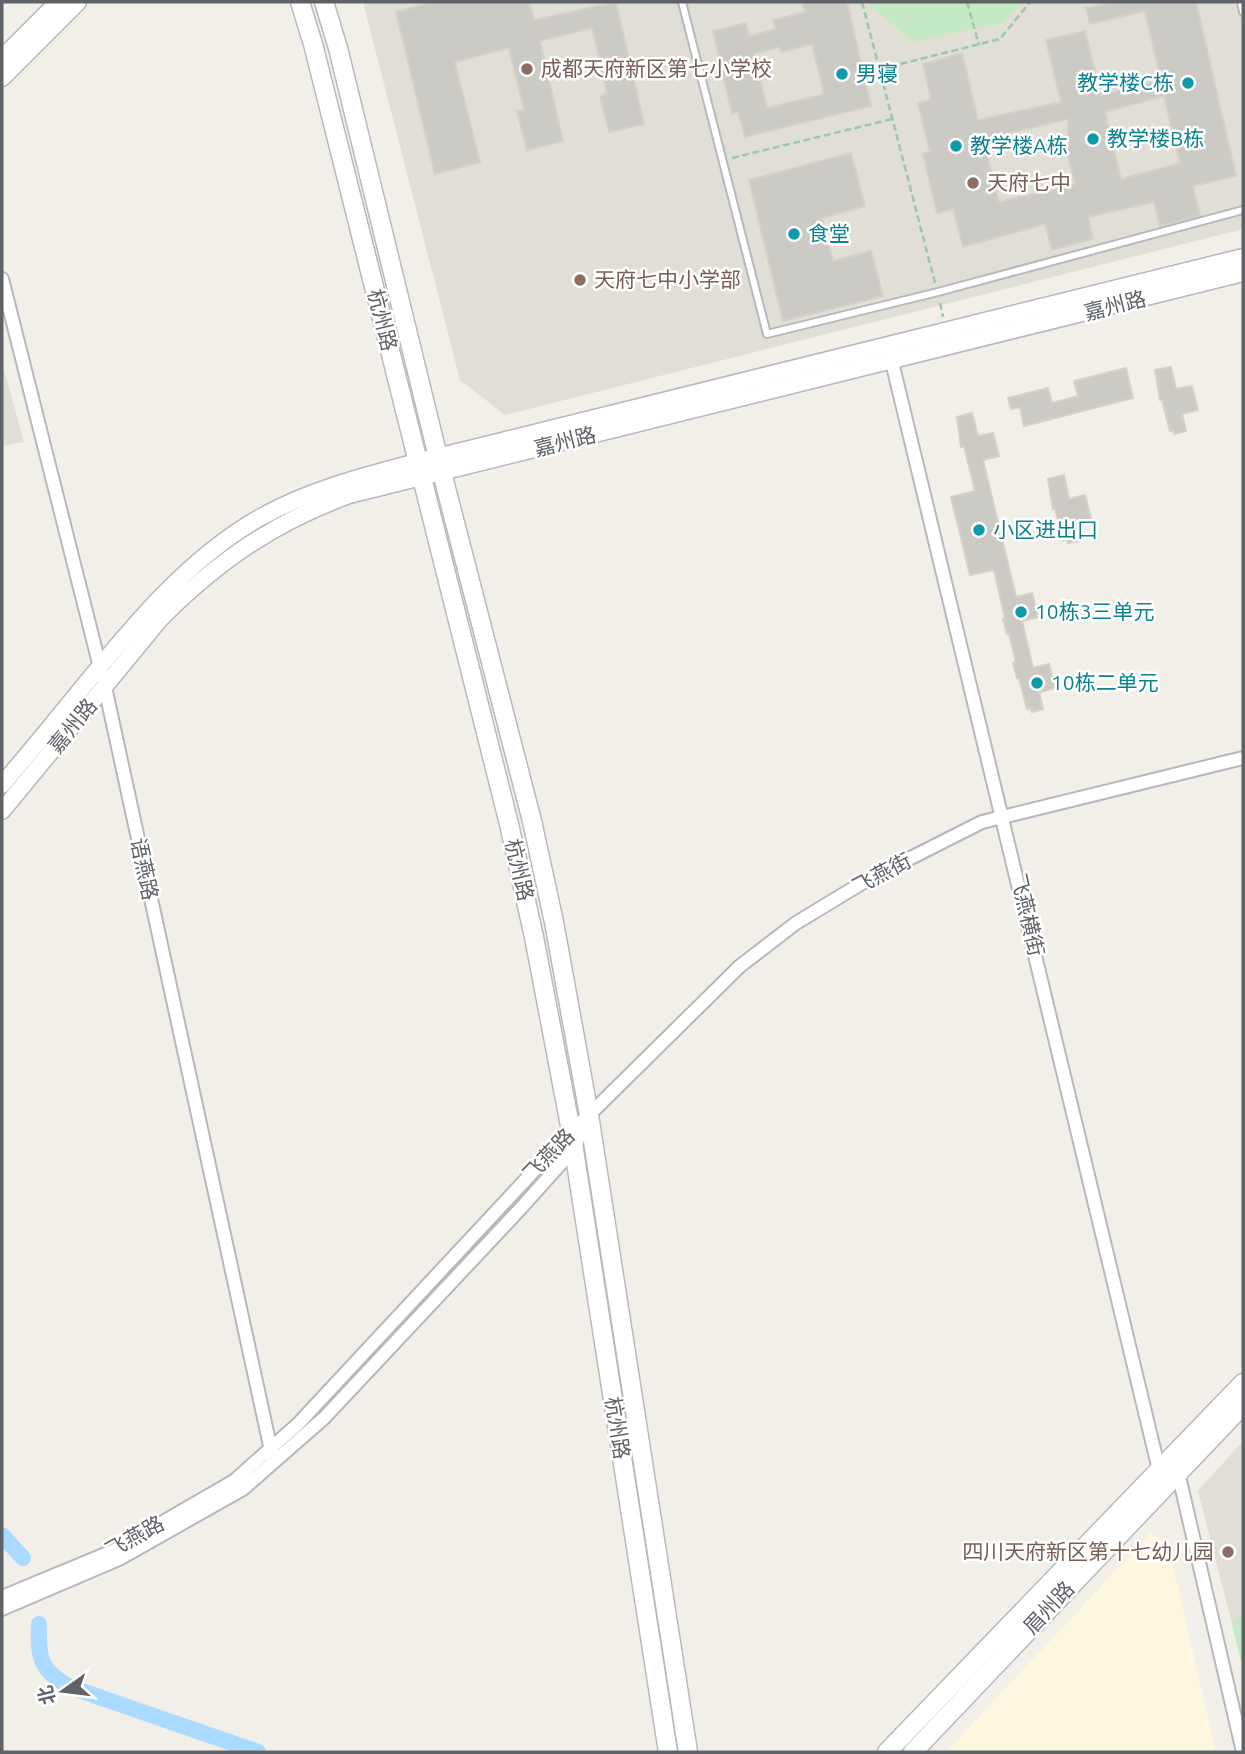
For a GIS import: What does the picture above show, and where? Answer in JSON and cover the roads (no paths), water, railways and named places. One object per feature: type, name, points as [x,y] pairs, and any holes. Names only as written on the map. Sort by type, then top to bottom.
[{"type":"main road","name":"杭州路","points":[[300,2],[313,44],[512,837],[534,937],[571,1130],[668,1752]]},
{"type":"main road","name":"杭州路","points":[[324,2],[338,48],[440,465],[532,821],[554,922],[589,1115],[688,1752]]},
{"type":"main road","points":[[887,1752],[1243,1383]]},
{"type":"main road","name":"眉州路","points":[[913,1752],[1243,1405]]},
{"type":"street","points":[[2,58],[58,2]]},
{"type":"street","points":[[2,78],[78,2]]},
{"type":"street","points":[[2,785],[99,665],[183,576],[225,541],[260,517],[342,482],[440,465],[946,331],[1243,257]]},
{"type":"street","name":"嘉州路","points":[[440,465],[891,362],[1243,273]]},
{"type":"street","name":"语燕路","points":[[2,279],[105,687],[274,1462]]},
{"type":"street","name":"飞燕横街","points":[[891,362],[1159,1470]]},
{"type":"street","name":"嘉州路","points":[[2,811],[161,618],[220,564],[248,544],[311,509],[418,470]]},
{"type":"street","name":"飞燕街","points":[[589,1115],[740,966],[796,923],[867,880],[982,822],[1243,758]]},
{"type":"street","name":"飞燕路","points":[[2,1597],[113,1551],[234,1481],[298,1424],[571,1130],[589,1115]]},
{"type":"street","name":"飞燕路","points":[[2,1609],[119,1559],[243,1489],[324,1418],[573,1150],[589,1115]]},
{"type":"street","points":[[1178,1472],[1243,1752]]},
{"type":"lane","points":[[682,2],[768,334],[1243,210]]},
{"type":"lane","points":[[1241,2],[1243,12]]},
{"type":"waterway","points":[[2,1535],[23,1558]]},
{"type":"waterway","points":[[39,1624],[42,1662],[52,1675],[70,1687],[258,1752]]},
{"type":"place","name":"成都天府新区第七小学校","points":[[527,69]]},
{"type":"place","name":"男寝","points":[[842,74]]},
{"type":"place","name":"教学楼C栋","points":[[1188,83]]},
{"type":"place","name":"教学楼B栋","points":[[1093,139]]},
{"type":"place","name":"教学楼A栋","points":[[956,146]]},
{"type":"place","name":"天府七中","points":[[973,183]]},
{"type":"place","name":"食堂","points":[[794,234]]},
{"type":"place","name":"天府七中小学部","points":[[580,280]]},
{"type":"place","name":"小区进出口","points":[[979,530]]},
{"type":"place","name":"10栋3三单元","points":[[1021,612]]},
{"type":"place","name":"10栋二单元","points":[[1037,683]]},
{"type":"place","name":"四川天府新区第十七幼儿园","points":[[1228,1552]]}]
